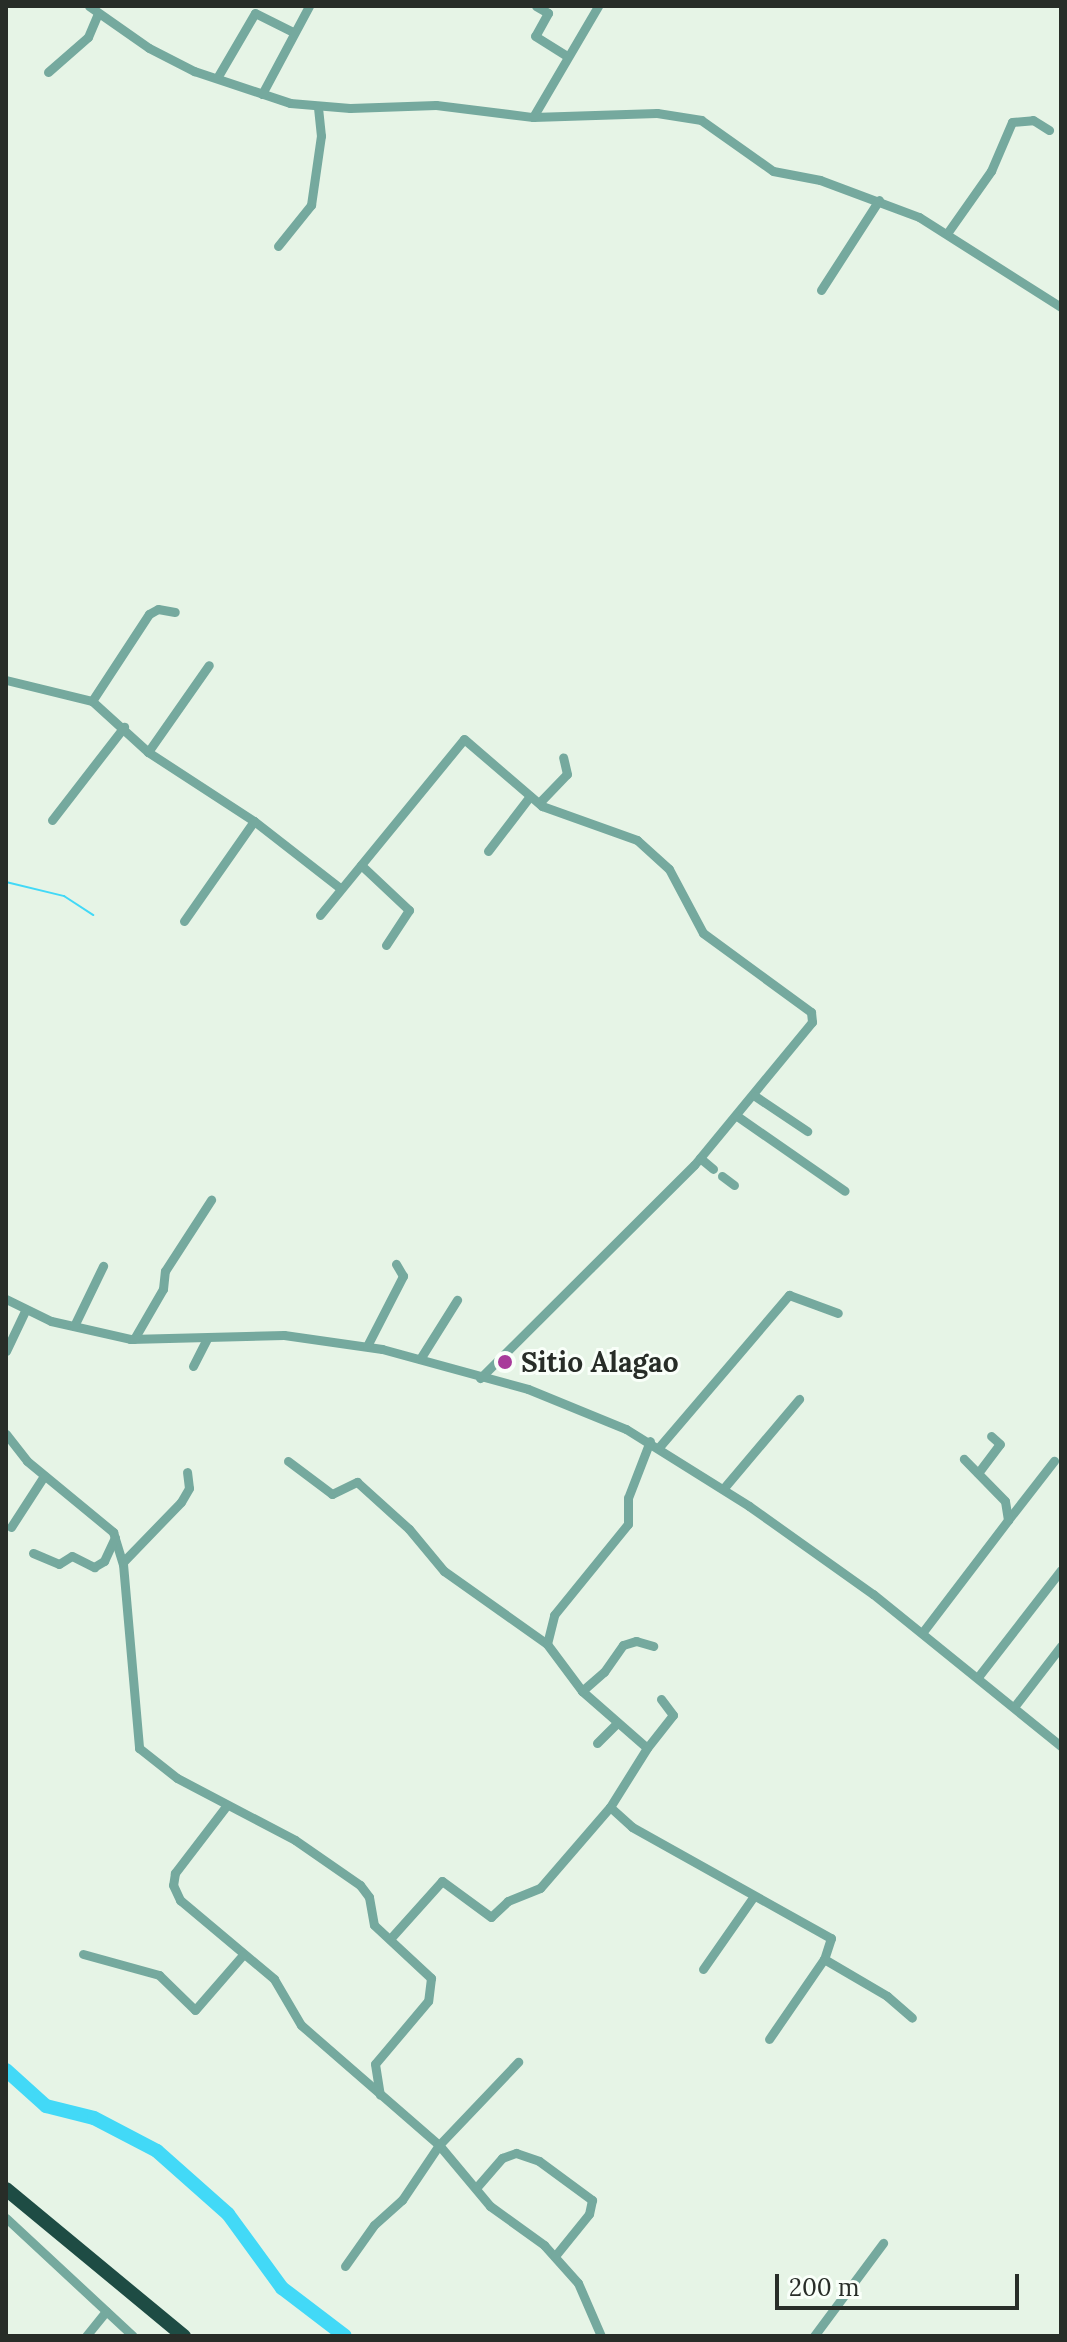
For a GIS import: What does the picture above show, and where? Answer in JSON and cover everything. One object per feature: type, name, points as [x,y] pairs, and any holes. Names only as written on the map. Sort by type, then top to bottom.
[{"type":"highway","points":[[6,2189],[184,2336]]},
{"type":"street","points":[[89,6],[149,48],[217,78],[262,94],[318,106],[436,105],[533,117],[686,116],[701,120],[773,171],[879,200],[948,232],[1061,307]]},
{"type":"street","points":[[262,94],[309,6]]},
{"type":"street","points":[[536,6],[548,13],[535,36],[566,55]]},
{"type":"street","points":[[533,117],[566,55],[598,6]]},
{"type":"street","points":[[48,72],[88,37],[98,13]]},
{"type":"street","points":[[217,78],[255,13],[293,32]]},
{"type":"street","points":[[278,246],[311,205],[321,136],[318,106]]},
{"type":"street","points":[[948,232],[991,171],[1012,122],[1023,118],[1049,130]]},
{"type":"street","points":[[821,290],[879,200]]},
{"type":"street","points":[[92,701],[149,614],[158,609],[175,612]]},
{"type":"street","points":[[148,752],[209,665]]},
{"type":"street","points":[[6,680],[92,701],[148,752],[254,821],[340,888]]},
{"type":"street","points":[[52,820],[124,727]]},
{"type":"street","points":[[320,915],[461,739],[539,803],[637,840],[669,869],[703,933],[811,1012],[812,1022],[755,1096],[700,1158],[480,1378]]},
{"type":"street","points":[[539,803],[567,774],[563,757]]},
{"type":"street","points":[[488,851],[530,796]]},
{"type":"street","points":[[184,921],[254,821]]},
{"type":"street","points":[[361,865],[409,910],[386,945]]},
{"type":"street","points":[[755,1096],[807,1131]]},
{"type":"street","points":[[737,1116],[845,1191]]},
{"type":"street","points":[[700,1158],[713,1169]]},
{"type":"street","points":[[722,1176],[734,1185]]},
{"type":"street","points":[[134,1339],[163,1289],[165,1271],[211,1200]]},
{"type":"street","points":[[367,1346],[403,1276],[396,1264]]},
{"type":"street","points":[[74,1326],[103,1266]]},
{"type":"street","points":[[547,1644],[554,1615],[628,1524],[628,1498],[655,1444],[789,1295],[838,1313]]},
{"type":"street","points":[[6,1299],[25,1311],[134,1339],[284,1335],[367,1346],[528,1389],[655,1444],[723,1489],[922,1633],[1061,1746]]},
{"type":"street","points":[[420,1359],[457,1300]]},
{"type":"street","points":[[6,1351],[25,1311]]},
{"type":"street","points":[[193,1366],[207,1338]]},
{"type":"street","points":[[723,1489],[799,1399]]},
{"type":"street","points":[[6,1434],[14,1449],[44,1476],[102,1518],[115,1537],[123,1562],[139,1748],[155,1764],[295,1840],[360,1885],[369,1897],[370,1919],[433,1985],[428,2001],[375,2064],[380,2095]]},
{"type":"street","points":[[978,1473],[1000,1444],[991,1436]]},
{"type":"street","points":[[6,1460],[14,1449]]},
{"type":"street","points":[[964,1459],[1005,1501],[1008,1520]]},
{"type":"street","points":[[288,1461],[332,1494],[357,1482],[409,1529],[444,1571],[547,1644],[570,1669],[582,1691],[647,1748]]},
{"type":"street","points":[[922,1633],[1054,1461]]},
{"type":"street","points":[[123,1562],[181,1502],[189,1488],[187,1472]]},
{"type":"street","points":[[11,1527],[44,1476]]},
{"type":"street","points":[[33,1553],[59,1564],[75,1557],[94,1567],[104,1561],[115,1537]]},
{"type":"street","points":[[978,1677],[1061,1570]]},
{"type":"street","points":[[582,1691],[604,1672],[623,1645],[636,1641],[653,1646]]},
{"type":"street","points":[[1014,1707],[1061,1646]]},
{"type":"street","points":[[390,1939],[442,1881],[491,1917],[508,1901],[540,1888],[610,1807],[647,1748],[673,1715],[661,1699]]},
{"type":"street","points":[[597,1743],[617,1723]]},
{"type":"street","points":[[227,1805],[175,1873],[173,1885],[180,1900],[242,1956],[274,1979],[301,2025],[439,2145],[490,2206],[555,2256],[578,2283],[601,2336]]},
{"type":"street","points":[[610,1807],[632,1827],[831,1938],[824,1959],[769,2039]]},
{"type":"street","points":[[703,1969],[754,1896]]},
{"type":"street","points":[[83,1954],[159,1975],[195,2010],[242,1956]]},
{"type":"street","points":[[824,1959],[887,1996],[912,2018]]},
{"type":"street","points":[[345,2266],[374,2225],[402,2200],[439,2145],[518,2062]]},
{"type":"street","points":[[476,2188],[502,2158],[516,2153],[539,2161],[592,2200],[589,2214],[555,2256]]},
{"type":"street","points":[[6,2217],[133,2336]]},
{"type":"street","points":[[814,2336],[883,2243]]},
{"type":"street","points":[[86,2336],[106,2311]]},
{"type":"waterway","points":[[6,882],[64,896],[93,915]]},
{"type":"waterway","points":[[6,2070],[46,2106],[94,2118],[157,2151],[228,2214],[282,2288],[345,2336]]},
{"type":"place","name":"Sitio Alagao","points":[[505,1362]]}]
